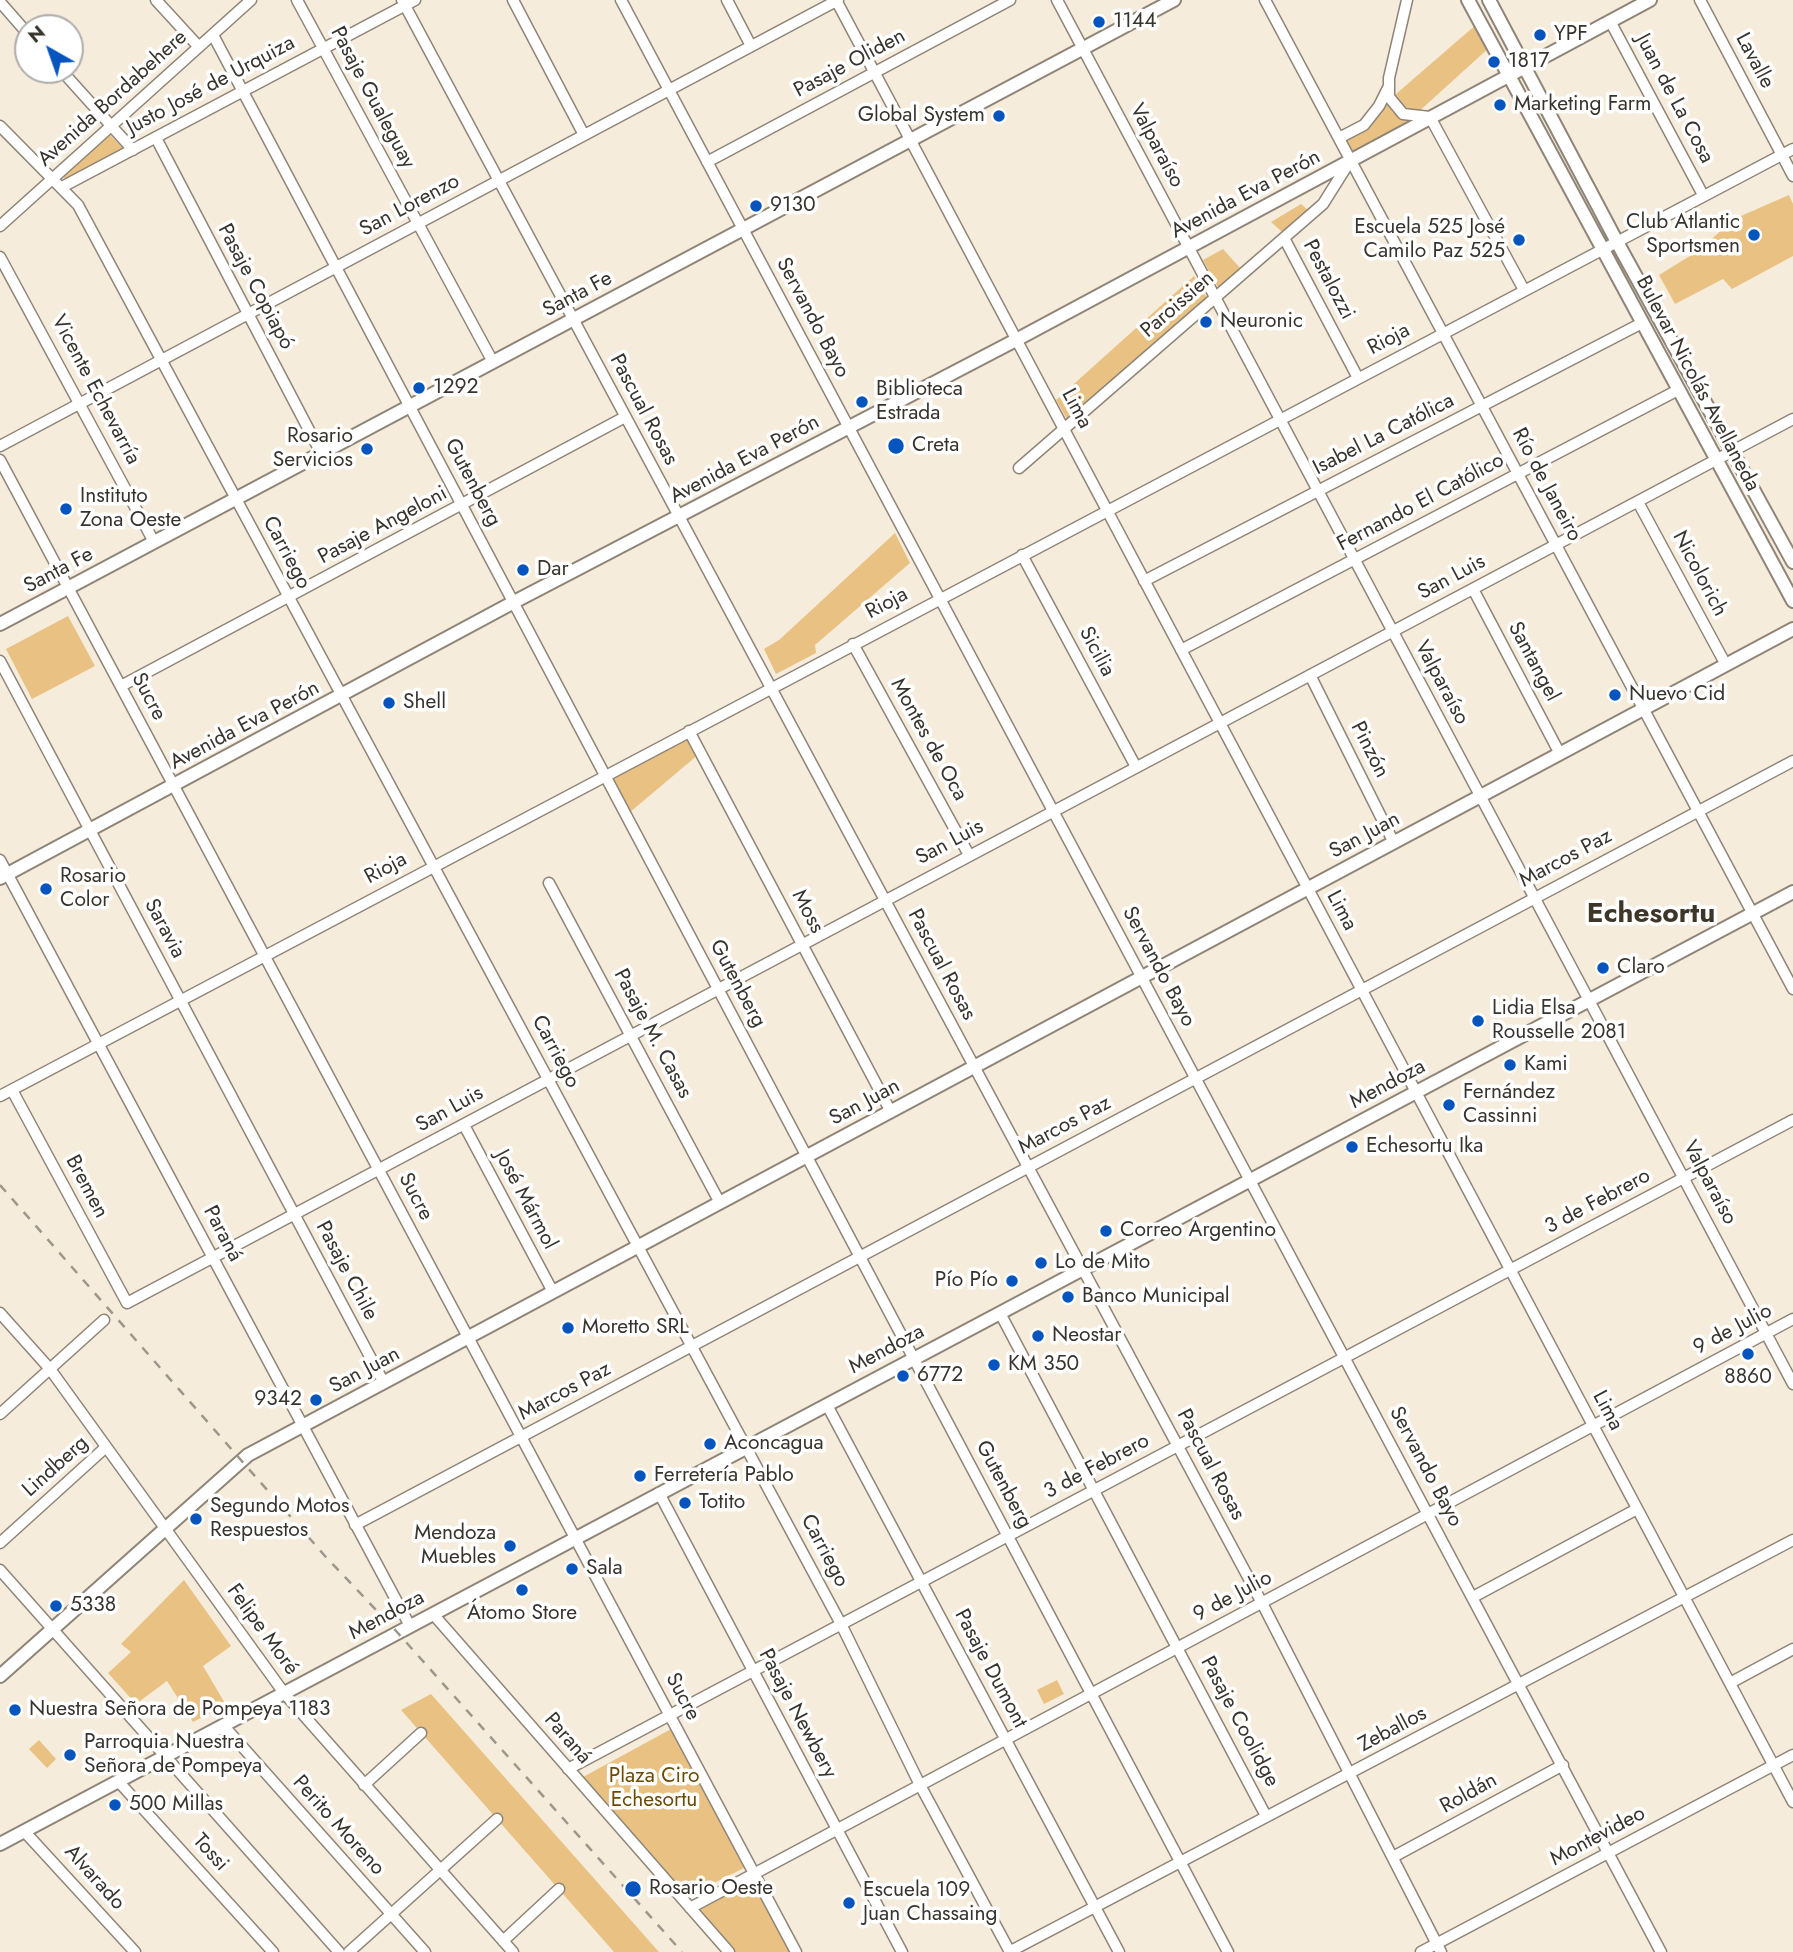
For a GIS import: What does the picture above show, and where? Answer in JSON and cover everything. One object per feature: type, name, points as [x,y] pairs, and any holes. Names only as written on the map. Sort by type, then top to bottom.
[{"type":"main road","name":"Santa Fe","points":[[0,624],[1174,0]]},
{"type":"main road","name":"Bulevar Nicolás Avellaneda","points":[[1468,0],[1793,601]]},
{"type":"main road","name":"Bulevar Nicolás Avellaneda","points":[[1489,0],[1617,242],[1793,562]]},
{"type":"main road","name":"Avenida Eva Perón","points":[[4,876],[514,602],[1016,340],[1650,0]]},
{"type":"main road","name":"San Juan","points":[[0,1675],[248,1455],[1793,629]]},
{"type":"main road","name":"Mendoza","points":[[0,1844],[1793,892]]},
{"type":"street","points":[[156,0],[199,47]]},
{"type":"street","name":"Avenida Bordabehere","points":[[0,226],[251,0]]},
{"type":"street","name":"Pasaje Gualeguay","points":[[297,0],[492,362]]},
{"type":"street","name":"Justo José de Urquiza","points":[[62,187],[323,49],[403,3],[415,0]]},
{"type":"street","points":[[513,0],[584,135]]},
{"type":"street","name":"Servando Bayo","points":[[621,0],[1661,1952]]},
{"type":"street","points":[[727,0],[751,46]]},
{"type":"street","name":"San Lorenzo","points":[[0,446],[836,0]]},
{"type":"street","name":"Lima","points":[[836,0],[1793,1802]]},
{"type":"street","name":"Pasaje Oliden","points":[[708,162],[1010,0]]},
{"type":"street","name":"Valparaíso","points":[[1057,0],[1793,1384]]},
{"type":"street","name":"Río de Janeiro","points":[[1265,0],[1793,989]]},
{"type":"street","points":[[1339,138],[1364,125],[1379,106],[1388,88],[1407,0]]},
{"type":"street","name":"Lavalle","points":[[1700,0],[1793,176]]},
{"type":"street","points":[[0,2],[14,18]]},
{"type":"street","name":"Pascual Rosas","points":[[403,3],[1262,1603],[1439,1948]]},
{"type":"street","name":"Juan de La Cosa","points":[[1610,21],[1703,195]]},
{"type":"street","name":"Gutenberg","points":[[213,35],[1228,1952]]},
{"type":"street","points":[[74,84],[133,150]]},
{"type":"street","points":[[1388,88],[1392,103],[1403,114],[1430,117],[1524,290]]},
{"type":"street","name":"Carriego","points":[[0,126],[78,205],[841,1624],[920,1785],[1010,1952]]},
{"type":"street","name":"Pasaje Copiapó","points":[[156,138],[321,453]]},
{"type":"street","name":"Rioja","points":[[0,1096],[1793,149]]},
{"type":"street","name":"Paroissien","points":[[1019,468],[1322,204],[1350,160]]},
{"type":"street","name":"Pestalozzi","points":[[1284,238],[1358,378]]},
{"type":"street","name":"Vicente Echevarría","points":[[0,257],[154,542]]},
{"type":"street","name":"Isabel La Católica","points":[[1144,581],[1642,323]]},
{"type":"street","name":"Fernando El Católico","points":[[1181,650],[1678,390]]},
{"type":"street","name":"Pasaje Angeloni","points":[[121,686],[625,417]]},
{"type":"street","name":"San Luis","points":[[127,1303],[1793,419]]},
{"type":"street","name":"Sucre","points":[[0,460],[796,1952]]},
{"type":"street","name":"Nicolorich","points":[[1638,502],[1726,665]]},
{"type":"street","name":"Sicilia","points":[[1022,555],[1136,766]]},
{"type":"street","name":"Santangel","points":[[1473,589],[1560,754]]},
{"type":"street","name":"Montes de Oca","points":[[853,644],[969,855]]},
{"type":"street","name":"Saravia","points":[[0,660],[295,1215]]},
{"type":"street","name":"Pinzón","points":[[1310,675],[1394,843]]},
{"type":"street","name":"Moss","points":[[689,731],[891,1112]]},
{"type":"street","name":"Marcos Paz","points":[[355,1525],[1793,761]]},
{"type":"street","name":"Paraná","points":[[0,860],[4,876],[98,1043],[410,1626]]},
{"type":"street","name":"Pasaje M. Casas","points":[[549,883],[720,1203]]},
{"type":"street","name":"Bremen","points":[[12,1090],[127,1303]]},
{"type":"street","name":"3 de Febrero","points":[[568,1769],[1793,1120]]},
{"type":"street","name":"José Mármol","points":[[464,1125],[553,1292]]},
{"type":"street","name":"Pasaje Chile","points":[[295,1215],[384,1383]]},
{"type":"street","name":"Felipe Moré","points":[[0,1313],[50,1369],[284,1693],[513,1952]]},
{"type":"street","name":"Pasaje Coolidge","points":[[1000,1313],[1266,1816]]},
{"type":"street","points":[[0,1413],[104,1320]]},
{"type":"street","name":"9 de Julio","points":[[690,1908],[1793,1320]]},
{"type":"street","name":"Pasaje Dumont","points":[[827,1405],[1119,1952]]},
{"type":"street","name":"Lindberg","points":[[0,1543],[106,1447]]},
{"type":"street","name":"Pasaje Newbery","points":[[659,1493],[902,1952]]},
{"type":"street","points":[[1473,1597],[1637,1509]]},
{"type":"street","name":"Zeballos","points":[[1010,1952],[1793,1540]]},
{"type":"street","points":[[0,1570],[339,1952]]},
{"type":"street","name":"Paraná","points":[[433,1614],[729,1952]]},
{"type":"street","points":[[1730,1683],[1793,1649]]},
{"type":"street","name":"Perito Moreno","points":[[223,1725],[425,1952]]},
{"type":"street","points":[[364,1785],[421,1733]]},
{"type":"street","name":"Montevideo","points":[[1421,1952],[1439,1948],[1793,1755]]},
{"type":"street","name":"Roldán","points":[[1393,1857],[1563,1765]]},
{"type":"street","name":"Tossi","points":[[118,1781],[271,1951]]},
{"type":"street","points":[[349,1952],[496,1819]]},
{"type":"street","name":"Alvarado","points":[[24,1831],[135,1952]]},
{"type":"street","points":[[503,1941],[559,1889]]},
{"type":"green space","points":[[1478,23],[1490,47],[1405,124],[1353,154],[1344,139]]},
{"type":"green space","points":[[109,134],[124,149],[64,179],[64,174]]},
{"type":"green space","name":"Club Atlantic Sportsmen","points":[[1789,195],[1793,204],[1793,256],[1732,289],[1723,279],[1675,304],[1659,275],[1698,251],[1734,219]]},
{"type":"green space","points":[[1301,204],[1309,211],[1283,233],[1271,222]]},
{"type":"green space","points":[[1223,249],[1242,270],[1219,289],[1203,260]]},
{"type":"green space","points":[[1194,276],[1207,298],[1068,421],[1056,400]]},
{"type":"green space","points":[[895,533],[910,563],[815,645],[816,653],[776,674],[764,649],[779,640]]},
{"type":"green space","points":[[68,616],[95,666],[32,699],[6,649]]},
{"type":"green space","points":[[689,737],[699,754],[629,813],[611,779]]},
{"type":"green space","points":[[184,1580],[231,1646],[203,1666],[226,1705],[193,1722],[167,1681],[136,1704],[108,1673],[131,1652],[121,1644]]},
{"type":"green space","points":[[1057,1680],[1064,1694],[1044,1704],[1037,1690]]},
{"type":"green space","points":[[431,1694],[659,1952],[614,1952],[401,1710]]},
{"type":"green space","name":"Plaza Ciro Echesortu","points":[[673,1728],[744,1868],[688,1896],[583,1777]]},
{"type":"green space","points":[[39,1740],[56,1759],[47,1768],[29,1749]]},
{"type":"green space","points":[[753,1880],[792,1952],[733,1952],[698,1911]]},
{"type":"railway","points":[[0,1185],[325,1556],[397,1632],[682,1952]]},
{"type":"place","name":"1144","points":[[1099,22]]},
{"type":"place","name":"YPF","points":[[1540,35]]},
{"type":"place","name":"1817","points":[[1494,62]]},
{"type":"place","name":"Marketing Farm","points":[[1500,105]]},
{"type":"place","name":"Global System","points":[[999,116]]},
{"type":"place","name":"9130","points":[[756,206]]},
{"type":"place","name":"Club Atlantic Sportsmen","points":[[1754,235]]},
{"type":"place","name":"Escuela 525 José Camilo Paz 525","points":[[1519,240]]},
{"type":"place","name":"Neuronic","points":[[1206,322]]},
{"type":"place","name":"1292","points":[[419,388]]},
{"type":"place","name":"Biblioteca Estrada","points":[[862,402]]},
{"type":"place","name":"Creta","points":[[896,446]]},
{"type":"place","name":"Rosario Servicios","points":[[367,449]]},
{"type":"place","name":"Instituto Zona Oeste","points":[[66,509]]},
{"type":"place","name":"Dar","points":[[523,570]]},
{"type":"place","name":"Nuevo Cid","points":[[1615,695]]},
{"type":"place","name":"Shell","points":[[389,703]]},
{"type":"place","name":"Rosario Color","points":[[46,889]]},
{"type":"place","name":"Claro","points":[[1603,968]]},
{"type":"place","name":"Lidia Elsa Rousselle 2081","points":[[1478,1021]]},
{"type":"place","name":"Kami","points":[[1510,1065]]},
{"type":"place","name":"Fernández Cassinni","points":[[1449,1105]]},
{"type":"place","name":"Echesortu Ika","points":[[1352,1147]]},
{"type":"place","name":"Correo Argentino","points":[[1106,1231]]},
{"type":"place","name":"Lo de Mito","points":[[1041,1263]]},
{"type":"place","name":"Pío Pío","points":[[1012,1281]]},
{"type":"place","name":"Banco Municipal","points":[[1068,1297]]},
{"type":"place","name":"Moretto SRL","points":[[568,1328]]},
{"type":"place","name":"Neostar","points":[[1038,1336]]},
{"type":"place","name":"8860","points":[[1748,1354]]},
{"type":"place","name":"KM 350","points":[[994,1365]]},
{"type":"place","name":"6772","points":[[903,1376]]},
{"type":"place","name":"9342","points":[[316,1400]]},
{"type":"place","name":"Aconcagua","points":[[710,1444]]},
{"type":"place","name":"Ferretería Pablo","points":[[640,1476]]},
{"type":"place","name":"Totito","points":[[685,1503]]},
{"type":"place","name":"Segundo Motos Respuestos","points":[[196,1519]]},
{"type":"place","name":"Mendoza Muebles","points":[[510,1546]]},
{"type":"place","name":"Sala","points":[[572,1569]]},
{"type":"place","name":"Átomo Store","points":[[522,1590]]},
{"type":"place","name":"5338","points":[[56,1606]]},
{"type":"place","name":"Nuestra Señora de Pompeya 1183","points":[[15,1710]]},
{"type":"place","name":"Parroquia Nuestra Señora de Pompeya","points":[[70,1755]]},
{"type":"place","name":"500 Millas","points":[[115,1805]]},
{"type":"place","name":"Rosario Oeste","points":[[633,1889]]},
{"type":"place","name":"Escuela 109 Juan Chassaing","points":[[849,1903]]},
{"type":"district","name":"Echesortu","points":[[1651,915]]}]
